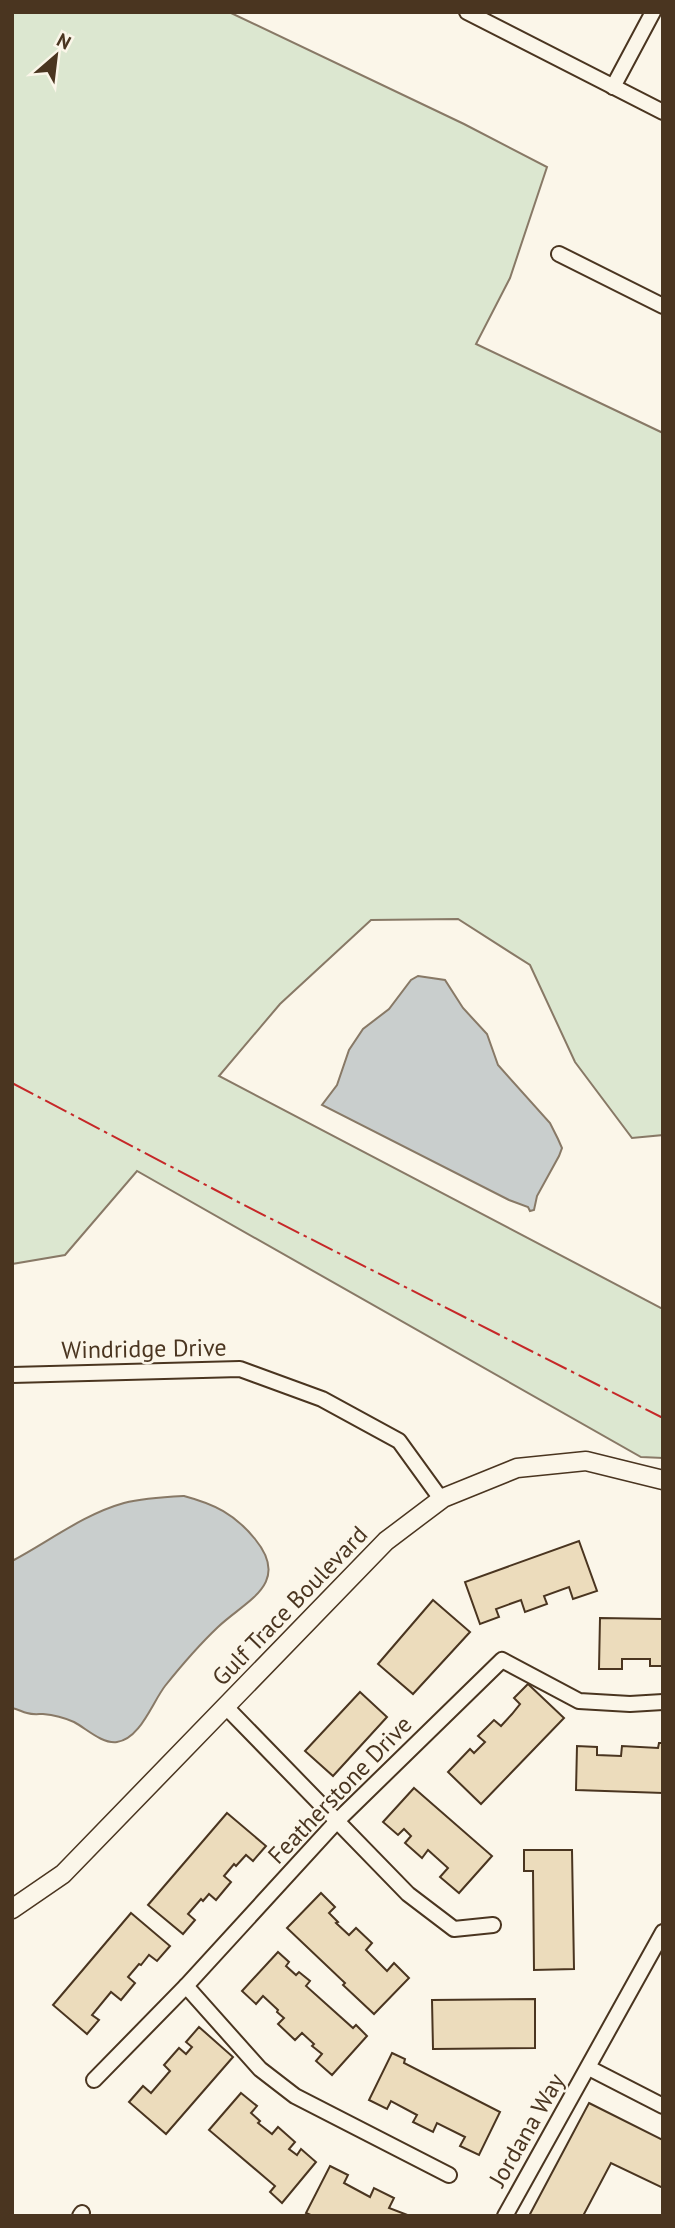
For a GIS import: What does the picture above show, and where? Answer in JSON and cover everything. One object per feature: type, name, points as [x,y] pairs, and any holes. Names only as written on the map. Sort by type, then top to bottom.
[{"type":"street","points":[[467,12],[663,112]]},
{"type":"street","points":[[613,87],[653,12]]},
{"type":"street","points":[[559,254],[663,306]]},
{"type":"street","name":"Windridge Drive","points":[[12,1375],[240,1369],[322,1399],[400,1441],[441,1499]]},
{"type":"street","name":"Gulf Trace Boulevard","points":[[12,1909],[63,1874],[386,1541],[441,1499],[517,1468],[586,1461],[663,1480]]},
{"type":"street","name":"Featherstone Drive","points":[[94,2080],[186,1986],[337,1821],[502,1660],[579,1701],[630,1704],[663,1702]]},
{"type":"street","points":[[226,1707],[408,1894],[454,1929],[493,1925]]},
{"type":"street","name":"Jordana Way","points":[[505,2216],[663,1932]]},
{"type":"street","points":[[186,1986],[260,2069],[295,2096],[449,2175]]},
{"type":"street","name":"Jordana Way","points":[[589,2068],[663,2106]]},
{"type":"green space","points":[[12,12],[229,12],[464,124],[547,167],[510,278],[476,344],[663,433],[663,1135],[632,1138],[575,1062],[530,965],[458,919],[371,920],[280,1004],[219,1076],[663,1309],[663,1458],[641,1457],[137,1171],[65,1255],[12,1264]]},
{"type":"shaded area","points":[[418,976],[445,980],[463,1008],[487,1034],[498,1065],[550,1123],[558,1139],[562,1148],[537,1196],[534,1210],[530,1211],[528,1207],[509,1200],[322,1105],[337,1085],[349,1050],[363,1029],[389,1009],[411,980]]},
{"type":"shaded area","points":[[184,1496],[223,1511],[240,1523],[255,1539],[269,1568],[267,1580],[260,1590],[197,1648],[165,1686],[139,1727],[125,1739],[117,1742],[106,1741],[67,1719],[47,1714],[29,1714],[12,1708],[12,1561],[80,1521],[109,1508],[139,1500]]},
{"type":"building","points":[[579,1541],[597,1591],[573,1599],[569,1587],[544,1596],[547,1604],[525,1612],[521,1600],[496,1609],[499,1617],[480,1624],[465,1582]]},
{"type":"building","points":[[433,1600],[470,1632],[413,1694],[378,1664]]},
{"type":"building","points":[[600,1618],[663,1619],[663,1666],[650,1666],[650,1659],[622,1659],[622,1669],[599,1669]]},
{"type":"building","points":[[528,1684],[564,1718],[481,1804],[448,1772],[470,1749],[474,1753],[485,1742],[478,1736],[494,1720],[501,1726],[512,1714],[520,1704],[514,1698]]},
{"type":"building","points":[[360,1692],[387,1717],[333,1776],[305,1751]]},
{"type":"building","points":[[659,1743],[663,1743],[663,1793],[576,1790],[577,1746],[597,1747],[597,1755],[621,1756],[622,1746],[658,1748]]},
{"type":"building","points":[[414,1788],[492,1856],[459,1893],[440,1877],[448,1868],[428,1850],[422,1858],[405,1843],[411,1836],[404,1829],[398,1835],[383,1822]]},
{"type":"building","points":[[227,1813],[266,1846],[253,1861],[246,1855],[236,1866],[234,1864],[224,1876],[231,1882],[216,1900],[209,1894],[203,1901],[201,1899],[188,1914],[195,1920],[183,1934],[148,1905]]},
{"type":"building","points":[[524,1850],[572,1850],[574,1969],[534,1970],[533,1871],[524,1871]]},
{"type":"building","points":[[321,1893],[335,1907],[329,1913],[338,1922],[336,1923],[349,1935],[356,1928],[372,1943],[366,1950],[387,1971],[394,1963],[409,1978],[374,2014],[287,1928]]},
{"type":"building","points":[[131,1913],[170,1946],[157,1961],[149,1955],[139,1964],[128,1977],[135,1983],[121,2000],[111,1992],[92,2015],[99,2020],[87,2034],[53,2005]]},
{"type":"building","points":[[278,1952],[289,1962],[286,1966],[296,1975],[299,1972],[310,1981],[306,1986],[353,2028],[356,2025],[367,2036],[332,2075],[316,2061],[322,2054],[312,2046],[314,2044],[302,2033],[295,2040],[278,2024],[284,2018],[263,1996],[256,2004],[242,1991]]},
{"type":"building","points":[[535,1999],[535,2048],[433,2049],[432,2000]]},
{"type":"building","points":[[199,2027],[233,2057],[166,2134],[129,2102],[143,2086],[151,2093],[170,2071],[164,2065],[179,2048],[186,2054],[192,2047],[186,2042]]},
{"type":"building","points":[[392,2053],[405,2059],[404,2063],[500,2112],[479,2155],[460,2146],[465,2137],[437,2123],[433,2132],[413,2122],[417,2115],[391,2101],[387,2109],[369,2100]]},
{"type":"building","points":[[241,2093],[257,2106],[251,2113],[260,2121],[258,2123],[272,2134],[278,2127],[295,2142],[289,2149],[297,2155],[301,2149],[316,2162],[282,2203],[270,2192],[275,2186],[209,2130]]},
{"type":"building","points":[[589,2103],[663,2140],[663,2188],[611,2163],[583,2216],[529,2216]]},
{"type":"building","points":[[330,2166],[348,2175],[344,2183],[370,2197],[374,2188],[394,2198],[389,2208],[410,2216],[313,2216],[306,2213]]},
{"type":"power","points":[[12,1083],[242,1204],[663,1418]]}]
